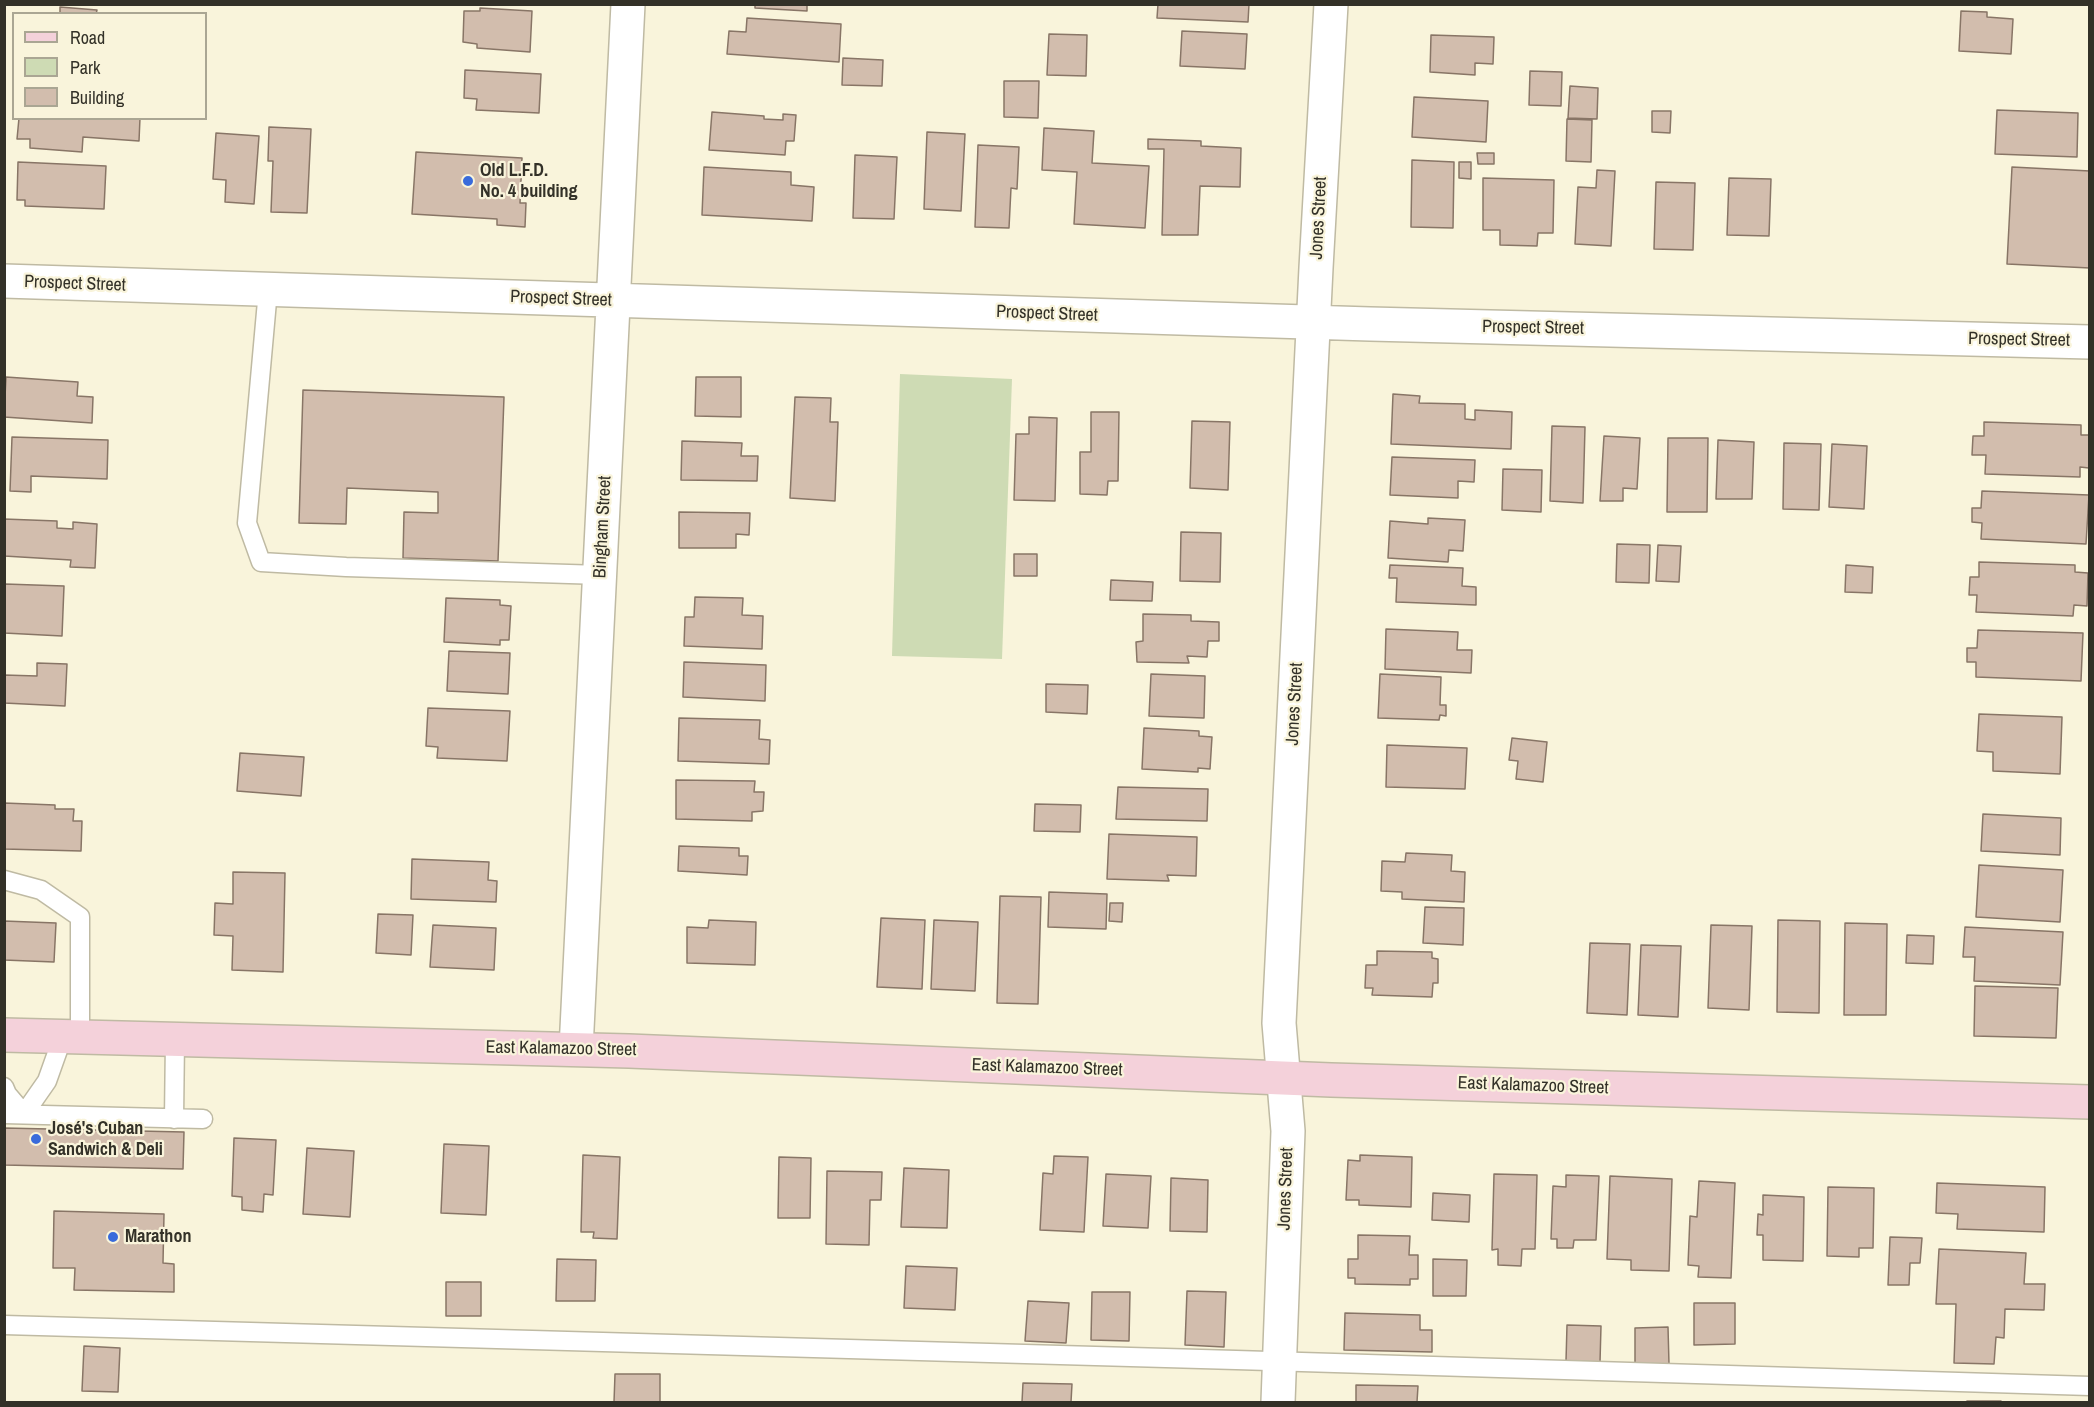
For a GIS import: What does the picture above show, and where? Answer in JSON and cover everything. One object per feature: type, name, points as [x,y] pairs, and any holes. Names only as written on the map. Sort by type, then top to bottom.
[{"type":"street","name":"Bingham Street","points":[[576,1049],[628,4]]},
{"type":"street","name":"Jones Street","points":[[1278,1402],[1288,1131],[1279,1023],[1331,4]]},
{"type":"street","name":"Prospect Street","points":[[4,281],[1314,322],[2090,342]]},
{"type":"street","name":"East Kalamazoo Street","points":[[4,1035],[576,1049],[1283,1077],[2090,1102]]},
{"type":"lane","points":[[268,290],[247,523],[261,562],[601,575]]},
{"type":"lane","points":[[4,880],[41,890],[80,917],[71,1036],[47,1081],[24,1114]]},
{"type":"lane","points":[[174,1039],[174,1119]]},
{"type":"lane","points":[[4,1087],[24,1114]]},
{"type":"lane","points":[[4,1114],[203,1119]]},
{"type":"lane","points":[[4,1325],[2090,1386]]},
{"type":"green space","points":[[900,374],[1012,379],[1002,659],[892,656]]},
{"type":"building","points":[[755,4],[807,4],[807,11],[755,8]]},
{"type":"building","points":[[1158,4],[1249,4],[1248,22],[1157,18]]},
{"type":"building","points":[[60,7],[97,10],[96,12],[60,12]]},
{"type":"building","points":[[480,8],[532,11],[530,52],[477,48],[477,44],[463,42],[464,11],[480,11]]},
{"type":"building","points":[[1961,11],[1987,12],[1987,17],[2013,19],[2011,54],[1959,51]]},
{"type":"building","points":[[747,18],[841,24],[839,62],[727,54],[729,31],[746,32]]},
{"type":"building","points":[[1182,31],[1247,34],[1245,69],[1180,66]]},
{"type":"building","points":[[1049,34],[1087,35],[1086,76],[1047,75]]},
{"type":"building","points":[[1431,35],[1494,37],[1493,64],[1475,63],[1475,75],[1430,72]]},
{"type":"building","points":[[843,58],[883,60],[882,86],[842,85]]},
{"type":"building","points":[[465,70],[541,74],[539,113],[476,110],[477,99],[464,98]]},
{"type":"building","points":[[1530,71],[1562,72],[1561,106],[1529,105]]},
{"type":"building","points":[[1004,81],[1039,81],[1038,118],[1004,117]]},
{"type":"building","points":[[1570,86],[1598,88],[1597,119],[1568,118]]},
{"type":"building","points":[[1414,97],[1488,101],[1486,142],[1412,137]]},
{"type":"building","points":[[1997,110],[2078,113],[2077,157],[1995,154]]},
{"type":"building","points":[[1652,111],[1671,111],[1670,133],[1652,132]]},
{"type":"building","points":[[712,112],[764,116],[764,119],[783,120],[783,114],[796,115],[794,141],[786,141],[785,155],[709,150]]},
{"type":"building","points":[[1567,119],[1592,120],[1591,162],[1566,161]]},
{"type":"building","points":[[19,120],[140,120],[139,141],[83,137],[82,152],[30,148],[30,139],[17,139]]},
{"type":"building","points":[[269,127],[311,129],[307,213],[271,212],[273,161],[268,161]]},
{"type":"building","points":[[1044,128],[1094,131],[1092,163],[1149,166],[1145,228],[1074,224],[1077,172],[1042,170]]},
{"type":"building","points":[[927,132],[965,134],[961,211],[924,209]]},
{"type":"building","points":[[216,133],[259,136],[254,204],[225,202],[226,180],[213,179]]},
{"type":"building","points":[[1148,139],[1201,141],[1201,146],[1241,148],[1240,187],[1200,186],[1198,235],[1162,235],[1164,149],[1148,149]]},
{"type":"building","points":[[978,145],[1019,147],[1017,189],[1011,188],[1009,228],[975,227]]},
{"type":"building","name":"Old L.F.D. No. 4 building","points":[[416,152],[522,158],[520,203],[526,203],[525,227],[497,225],[497,219],[412,214]]},
{"type":"building","points":[[1477,153],[1494,153],[1494,164],[1478,164]]},
{"type":"building","points":[[855,155],[897,157],[894,219],[853,218]]},
{"type":"building","points":[[1412,160],[1454,162],[1453,228],[1411,227]]},
{"type":"building","points":[[18,162],[106,166],[104,209],[25,206],[25,200],[17,200]]},
{"type":"building","points":[[1459,162],[1471,162],[1471,179],[1459,178]]},
{"type":"building","points":[[704,167],[791,172],[791,185],[814,187],[812,221],[702,215]]},
{"type":"building","points":[[2012,167],[2090,171],[2090,268],[2007,264]]},
{"type":"building","points":[[1597,170],[1615,171],[1611,246],[1575,244],[1578,187],[1596,188]]},
{"type":"building","points":[[1483,178],[1554,180],[1553,233],[1538,233],[1537,246],[1500,245],[1500,230],[1483,230]]},
{"type":"building","points":[[1729,178],[1771,179],[1769,236],[1727,235]]},
{"type":"building","points":[[1656,182],[1695,183],[1693,250],[1654,249]]},
{"type":"building","points":[[6,377],[78,382],[77,396],[93,397],[92,423],[4,417]]},
{"type":"building","points":[[696,377],[741,377],[741,417],[695,416]]},
{"type":"building","points":[[303,390],[504,397],[498,561],[403,558],[404,512],[438,513],[438,492],[347,488],[346,524],[299,523]]},
{"type":"building","points":[[1393,394],[1420,396],[1419,403],[1465,404],[1465,419],[1475,420],[1475,410],[1512,412],[1511,449],[1391,444]]},
{"type":"building","points":[[795,397],[831,398],[830,422],[838,422],[835,501],[790,498]]},
{"type":"building","points":[[1091,412],[1119,412],[1118,481],[1108,481],[1107,495],[1080,494],[1080,452],[1091,452]]},
{"type":"building","points":[[1029,417],[1057,418],[1055,501],[1014,500],[1016,434],[1029,434]]},
{"type":"building","points":[[1192,421],[1230,422],[1228,490],[1190,488]]},
{"type":"building","points":[[1984,422],[2081,425],[2081,435],[2090,435],[2089,468],[2080,467],[2080,477],[1985,474],[1986,455],[1972,455],[1973,436],[1984,436]]},
{"type":"building","points":[[1552,426],[1585,427],[1583,503],[1550,501]]},
{"type":"building","points":[[1604,436],[1640,438],[1637,489],[1623,488],[1623,501],[1600,501]]},
{"type":"building","points":[[12,437],[108,440],[107,479],[31,476],[31,492],[10,491]]},
{"type":"building","points":[[1668,438],[1708,438],[1707,512],[1667,512]]},
{"type":"building","points":[[1718,440],[1754,442],[1752,499],[1716,499]]},
{"type":"building","points":[[682,441],[742,443],[741,456],[758,456],[757,481],[681,480]]},
{"type":"building","points":[[1784,443],[1821,444],[1819,510],[1783,509]]},
{"type":"building","points":[[1832,444],[1867,446],[1864,509],[1829,507]]},
{"type":"building","points":[[1392,457],[1475,460],[1474,482],[1458,481],[1458,498],[1390,495]]},
{"type":"building","points":[[1503,469],[1542,470],[1541,512],[1502,510]]},
{"type":"building","points":[[1982,491],[2089,495],[2086,544],[1981,539],[1982,523],[1972,522],[1972,508],[1981,508]]},
{"type":"building","points":[[679,512],[750,513],[749,535],[736,534],[736,548],[679,548]]},
{"type":"building","points":[[1428,518],[1465,520],[1463,551],[1449,550],[1448,562],[1388,558],[1390,521],[1428,524]]},
{"type":"building","points":[[4,519],[57,521],[57,528],[73,529],[73,522],[97,524],[95,568],[70,567],[71,560],[4,556]]},
{"type":"building","points":[[1181,532],[1221,533],[1220,582],[1180,581]]},
{"type":"building","points":[[1617,544],[1650,545],[1649,583],[1616,582]]},
{"type":"building","points":[[1658,545],[1681,546],[1679,582],[1656,581]]},
{"type":"building","points":[[1014,554],[1037,554],[1037,576],[1014,576]]},
{"type":"building","points":[[1979,562],[2075,565],[2075,572],[2088,573],[2087,606],[2074,605],[2073,616],[1976,612],[1977,595],[1969,595],[1970,577],[1979,577]]},
{"type":"building","points":[[1390,565],[1463,568],[1462,586],[1476,587],[1476,605],[1396,602],[1397,578],[1389,578]]},
{"type":"building","points":[[1846,565],[1873,567],[1872,593],[1845,592]]},
{"type":"building","points":[[1111,580],[1153,582],[1152,601],[1110,600]]},
{"type":"building","points":[[5,584],[64,586],[62,636],[4,633]]},
{"type":"building","points":[[695,597],[743,598],[742,615],[763,616],[762,649],[684,646],[685,617],[694,617]]},
{"type":"building","points":[[446,598],[500,600],[500,605],[511,606],[509,640],[500,640],[500,645],[444,642]]},
{"type":"building","points":[[1143,614],[1191,615],[1191,621],[1219,622],[1219,641],[1208,641],[1207,657],[1187,656],[1189,663],[1137,662],[1136,642],[1143,641]]},
{"type":"building","points":[[1386,629],[1458,632],[1457,650],[1472,650],[1471,673],[1385,669]]},
{"type":"building","points":[[1978,630],[2083,633],[2081,681],[1976,677],[1976,662],[1967,662],[1967,648],[1977,648]]},
{"type":"building","points":[[449,651],[510,653],[508,694],[447,691]]},
{"type":"building","points":[[684,662],[766,665],[765,701],[683,697]]},
{"type":"building","points":[[37,663],[67,664],[65,706],[4,703],[4,675],[37,676]]},
{"type":"building","points":[[1151,674],[1205,676],[1204,718],[1149,716]]},
{"type":"building","points":[[1380,674],[1441,677],[1440,705],[1446,705],[1446,716],[1440,715],[1439,720],[1378,718]]},
{"type":"building","points":[[1046,684],[1088,685],[1087,714],[1046,712]]},
{"type":"building","points":[[428,708],[510,711],[507,761],[437,758],[438,747],[426,746]]},
{"type":"building","points":[[1979,714],[2062,717],[2060,774],[1993,771],[1993,752],[1977,751]]},
{"type":"building","points":[[679,718],[760,720],[759,739],[770,740],[769,764],[678,761]]},
{"type":"building","points":[[1144,728],[1199,731],[1199,736],[1212,737],[1210,769],[1198,768],[1198,772],[1142,769]]},
{"type":"building","points":[[1512,738],[1547,742],[1543,782],[1516,779],[1518,761],[1509,760]]},
{"type":"building","points":[[1387,745],[1467,748],[1465,789],[1386,787]]},
{"type":"building","points":[[240,753],[304,757],[301,796],[237,791]]},
{"type":"building","points":[[676,780],[755,781],[754,792],[764,792],[763,811],[752,812],[752,821],[676,819]]},
{"type":"building","points":[[1118,787],[1208,789],[1207,821],[1116,819]]},
{"type":"building","points":[[4,803],[55,805],[55,809],[74,809],[73,821],[82,821],[81,851],[4,849]]},
{"type":"building","points":[[1035,804],[1081,805],[1080,832],[1034,831]]},
{"type":"building","points":[[1983,814],[2061,818],[2060,855],[1981,851]]},
{"type":"building","points":[[1109,834],[1197,837],[1196,876],[1167,875],[1169,881],[1107,879]]},
{"type":"building","points":[[679,846],[739,848],[739,856],[748,856],[747,875],[678,871]]},
{"type":"building","points":[[1406,853],[1452,855],[1451,871],[1465,872],[1464,902],[1402,899],[1402,892],[1381,891],[1382,861],[1405,862]]},
{"type":"building","points":[[412,859],[489,862],[488,880],[497,881],[496,902],[411,899]]},
{"type":"building","points":[[1979,865],[2063,870],[2060,922],[1976,917]]},
{"type":"building","points":[[233,872],[285,873],[283,972],[232,970],[233,936],[214,935],[215,903],[233,904]]},
{"type":"building","points":[[1049,892],[1107,894],[1106,929],[1048,927]]},
{"type":"building","points":[[1000,896],[1041,897],[1038,1004],[997,1003]]},
{"type":"building","points":[[1110,903],[1123,903],[1122,922],[1109,921]]},
{"type":"building","points":[[1425,907],[1464,908],[1463,945],[1423,943]]},
{"type":"building","points":[[378,914],[413,915],[411,955],[376,953]]},
{"type":"building","points":[[881,918],[925,920],[922,989],[877,987]]},
{"type":"building","points":[[709,920],[756,922],[755,965],[687,963],[687,927],[708,928]]},
{"type":"building","points":[[934,920],[978,922],[975,991],[931,989]]},
{"type":"building","points":[[1778,920],[1820,921],[1819,1013],[1777,1012]]},
{"type":"building","points":[[4,921],[56,923],[54,962],[4,960]]},
{"type":"building","points":[[1845,923],[1887,924],[1886,1015],[1844,1015]]},
{"type":"building","points":[[433,925],[496,928],[494,970],[430,967]]},
{"type":"building","points":[[1711,925],[1752,926],[1749,1010],[1708,1008]]},
{"type":"building","points":[[1965,927],[2063,932],[2060,985],[1974,981],[1975,957],[1963,957]]},
{"type":"building","points":[[1907,935],[1934,936],[1933,964],[1906,963]]},
{"type":"building","points":[[1590,943],[1630,944],[1627,1015],[1587,1013]]},
{"type":"building","points":[[1641,945],[1681,946],[1678,1017],[1638,1015]]},
{"type":"building","points":[[1377,951],[1432,952],[1432,958],[1438,959],[1438,983],[1433,983],[1432,997],[1372,995],[1373,988],[1365,988],[1366,965],[1377,965]]},
{"type":"building","points":[[1975,986],[2058,988],[2056,1038],[1974,1036]]},
{"type":"building","points":[[4,1128],[184,1132],[183,1169],[4,1165]]},
{"type":"building","points":[[234,1138],[276,1140],[273,1195],[264,1194],[263,1212],[242,1210],[242,1197],[232,1196]]},
{"type":"building","points":[[444,1144],[489,1146],[486,1215],[441,1213]]},
{"type":"building","points":[[307,1148],[354,1151],[350,1217],[303,1214]]},
{"type":"building","points":[[583,1155],[620,1157],[617,1239],[593,1238],[594,1232],[581,1232]]},
{"type":"building","points":[[1360,1155],[1412,1157],[1411,1207],[1359,1205],[1359,1200],[1346,1200],[1348,1160],[1360,1161]]},
{"type":"building","points":[[1054,1156],[1088,1157],[1084,1232],[1040,1230],[1043,1173],[1053,1174]]},
{"type":"building","points":[[779,1157],[811,1158],[810,1218],[778,1218]]},
{"type":"building","points":[[904,1168],[949,1170],[947,1228],[901,1227]]},
{"type":"building","points":[[827,1171],[882,1172],[881,1200],[870,1200],[869,1245],[826,1244]]},
{"type":"building","points":[[1106,1174],[1151,1176],[1148,1228],[1103,1226]]},
{"type":"building","points":[[1494,1174],[1537,1175],[1535,1249],[1522,1249],[1521,1266],[1498,1265],[1498,1249],[1492,1250]]},
{"type":"building","points":[[1566,1175],[1599,1176],[1596,1240],[1574,1240],[1573,1248],[1557,1248],[1557,1239],[1551,1239],[1553,1186],[1566,1187]]},
{"type":"building","points":[[1610,1176],[1672,1179],[1669,1271],[1631,1270],[1631,1260],[1607,1259]]},
{"type":"building","points":[[1171,1178],[1208,1180],[1207,1232],[1170,1231]]},
{"type":"building","points":[[1699,1181],[1735,1183],[1731,1278],[1698,1277],[1699,1266],[1688,1265],[1690,1216],[1697,1217]]},
{"type":"building","points":[[1937,1183],[2045,1187],[2044,1232],[1957,1229],[1958,1214],[1936,1213]]},
{"type":"building","points":[[1828,1187],[1874,1188],[1873,1248],[1859,1248],[1859,1257],[1827,1256]]},
{"type":"building","points":[[1433,1193],[1470,1195],[1469,1222],[1432,1220]]},
{"type":"building","points":[[1763,1195],[1804,1197],[1803,1261],[1763,1260],[1763,1235],[1757,1235],[1758,1214],[1763,1215]]},
{"type":"building","points":[[54,1211],[164,1214],[163,1263],[174,1264],[174,1292],[74,1290],[75,1268],[53,1268]]},
{"type":"building","points":[[1358,1235],[1410,1236],[1409,1255],[1418,1255],[1418,1279],[1410,1279],[1410,1285],[1355,1284],[1355,1278],[1348,1278],[1348,1259],[1358,1259]]},
{"type":"building","points":[[1890,1237],[1922,1238],[1920,1263],[1910,1263],[1909,1285],[1888,1285]]},
{"type":"building","points":[[1939,1249],[2026,1253],[2024,1284],[2045,1284],[2044,1310],[2005,1309],[2004,1338],[1996,1337],[1994,1364],[1954,1363],[1956,1304],[1936,1304]]},
{"type":"building","points":[[557,1259],[596,1260],[595,1301],[556,1301]]},
{"type":"building","points":[[1433,1259],[1467,1260],[1466,1296],[1433,1296]]},
{"type":"building","points":[[906,1266],[957,1268],[955,1310],[904,1308]]},
{"type":"building","points":[[446,1282],[481,1282],[481,1316],[446,1316]]},
{"type":"building","points":[[1187,1291],[1226,1292],[1224,1347],[1185,1345]]},
{"type":"building","points":[[1092,1292],[1130,1292],[1129,1341],[1091,1340]]},
{"type":"building","points":[[1028,1301],[1069,1303],[1066,1343],[1025,1341]]},
{"type":"building","points":[[1694,1303],[1735,1303],[1735,1344],[1694,1345]]},
{"type":"building","points":[[1345,1313],[1420,1315],[1420,1330],[1432,1330],[1432,1352],[1344,1350]]},
{"type":"building","points":[[1567,1325],[1601,1326],[1600,1362],[1566,1361]]},
{"type":"building","points":[[1668,1327],[1669,1364],[1635,1364],[1635,1328]]},
{"type":"building","points":[[84,1346],[120,1348],[118,1392],[82,1391]]},
{"type":"building","points":[[615,1374],[660,1374],[660,1402],[614,1402]]},
{"type":"building","points":[[1023,1383],[1072,1384],[1071,1402],[1022,1402]]},
{"type":"building","points":[[1356,1385],[1418,1386],[1417,1402],[1356,1402]]},
{"type":"building","points":[[2001,1401],[2001,1402],[1966,1402]]},
{"type":"place","name":"Old L.F.D. No. 4 building","points":[[468,181]]},
{"type":"place","name":"José's Cuban Sandwich & Deli","points":[[36,1139]]},
{"type":"place","name":"Marathon","points":[[113,1237]]}]
